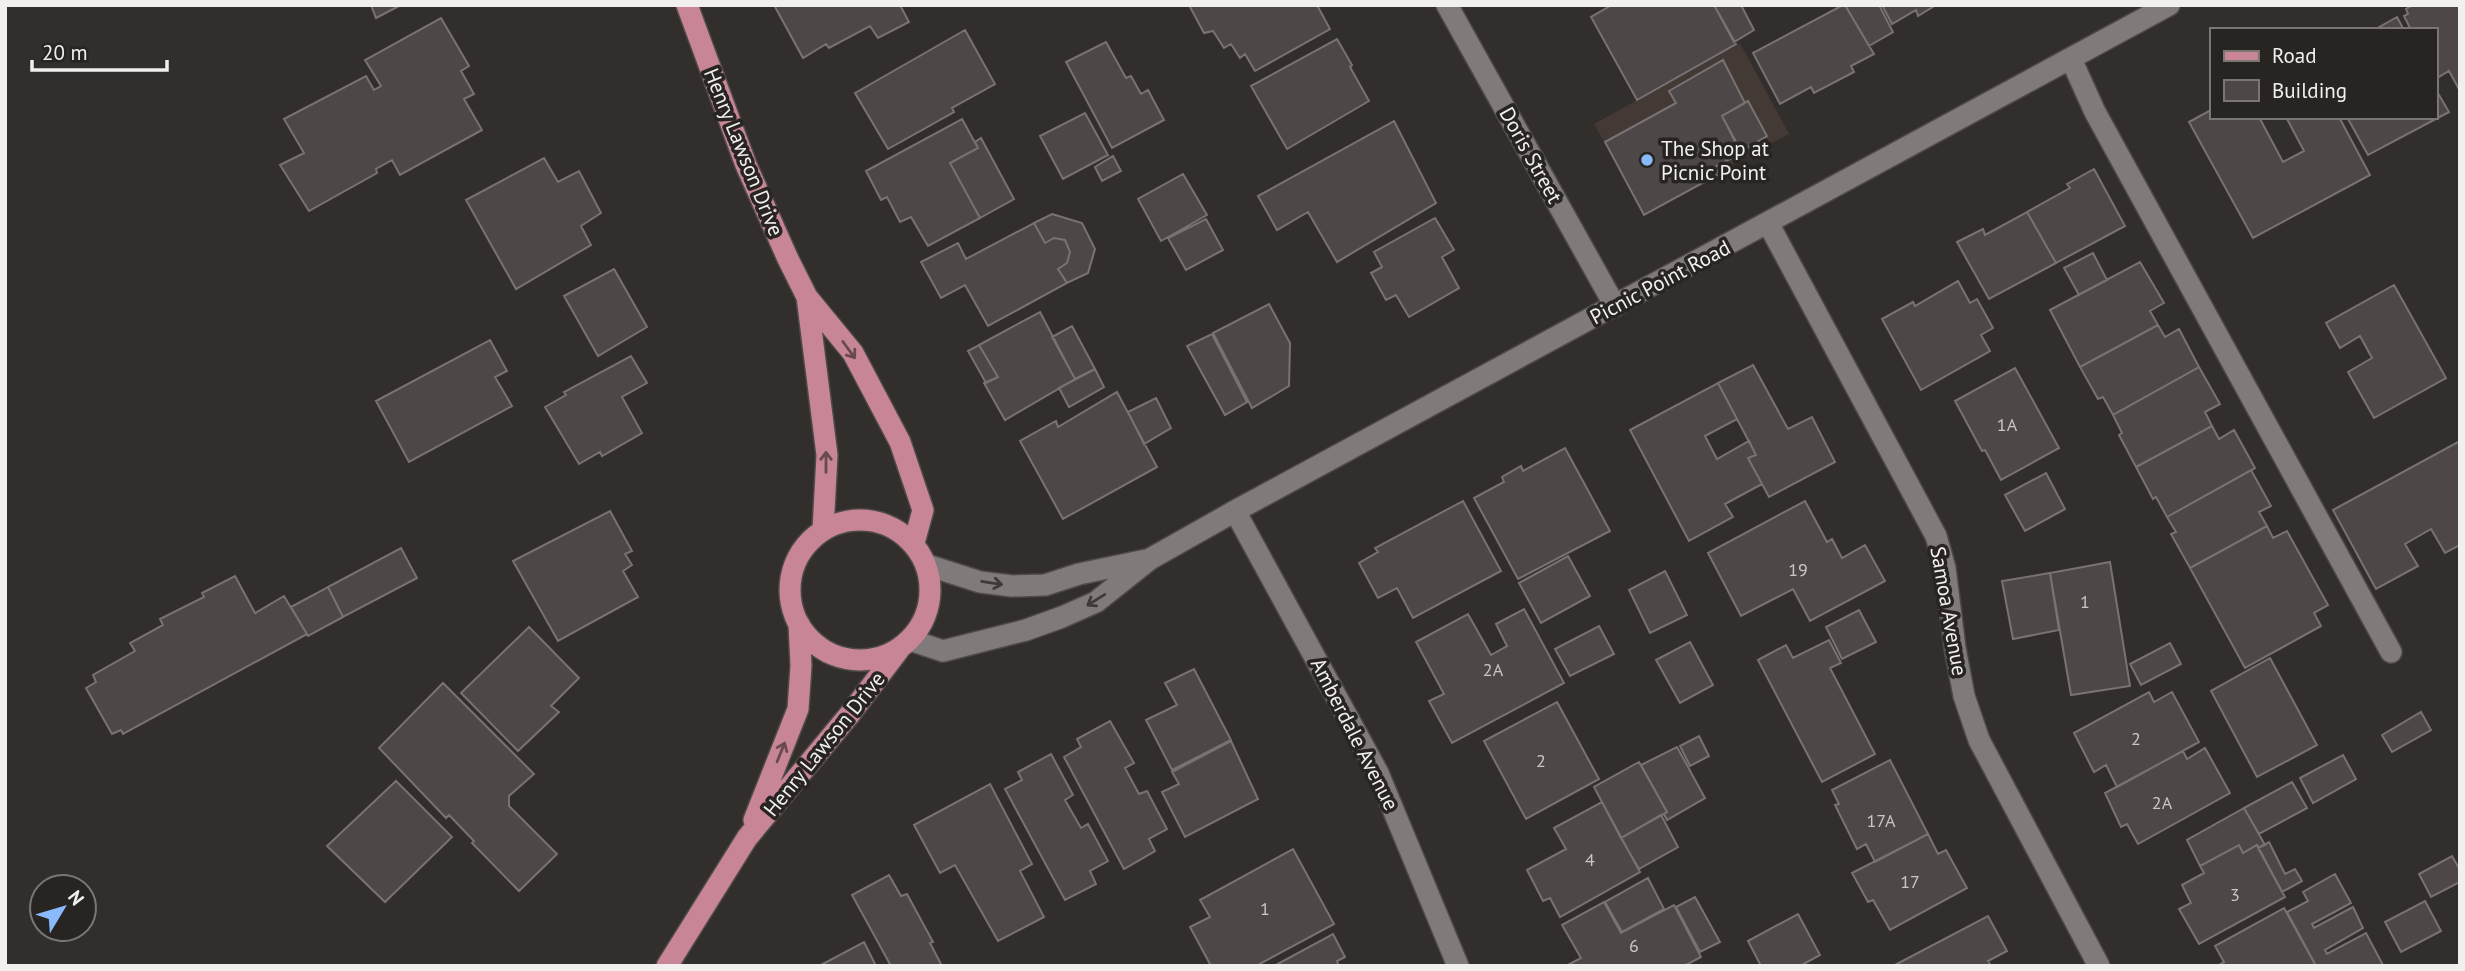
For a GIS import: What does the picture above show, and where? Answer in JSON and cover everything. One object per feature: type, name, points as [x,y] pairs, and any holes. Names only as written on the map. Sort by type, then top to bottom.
[{"type":"main road","name":"Henry Lawson Drive","points":[[687,5],[746,165],[807,296],[853,353],[900,442],[923,510],[914,543]]},
{"type":"main road","name":"Henry Lawson Drive","points":[[807,296],[827,454],[822,530]]},
{"type":"main road","points":[[870,520],[894,528],[914,543],[927,565],[931,598],[920,629],[905,645],[879,659],[856,660],[833,655],[814,643],[799,624],[790,599],[792,573],[803,548],[822,530],[845,521],[870,520]]},
{"type":"main road","name":"Henry Lawson Drive","points":[[747,838],[798,709],[801,666],[799,624]]},
{"type":"main road","name":"Henry Lawson Drive","points":[[667,966],[747,838],[905,645]]},
{"type":"street","name":"Doris Street","points":[[1447,5],[1615,306]]},
{"type":"street","name":"Picnic Point Road","points":[[905,645],[943,651],[1026,630],[1096,602],[1150,559],[1235,511],[2169,5]]},
{"type":"street","points":[[2071,59],[2095,112],[2391,652]]},
{"type":"street","name":"Samoa Avenue","points":[[1768,223],[1936,537],[1945,568],[1964,696],[1979,740],[2099,966]]},
{"type":"street","name":"Amberdale Avenue","points":[[1235,511],[1378,773],[1458,966]]},
{"type":"street","name":"Picnic Point Road","points":[[927,565],[980,582],[1012,586],[1045,584],[1150,559]]},
{"type":"shaded area","points":[[1740,43],[1789,134],[1655,206],[1639,204],[1594,124]]},
{"type":"building","points":[[371,5],[401,5],[376,18]]},
{"type":"building","points":[[774,5],[900,5],[909,22],[878,38],[870,26],[829,48],[826,44],[803,58]]},
{"type":"building","points":[[1189,5],[1317,5],[1330,29],[1255,71],[1245,54],[1240,58],[1231,44],[1224,48],[1213,31],[1204,33]]},
{"type":"building","points":[[1612,5],[1714,5],[1736,44],[1637,100],[1591,17]]},
{"type":"building","points":[[1714,5],[1741,5],[1754,30],[1734,42]]},
{"type":"building","points":[[1843,5],[1874,54],[1851,66],[1854,72],[1814,93],[1811,87],[1780,104],[1753,53]]},
{"type":"building","points":[[1845,5],[1879,5],[1893,32],[1869,46]]},
{"type":"building","points":[[1882,5],[1936,5],[1918,16],[1916,10],[1892,24]]},
{"type":"building","points":[[2413,5],[2460,5],[2460,91],[2449,71],[2437,78],[2437,28],[2410,28],[2404,16],[2408,14],[2406,9]]},
{"type":"building","points":[[2397,17],[2403,28],[2378,28]]},
{"type":"building","points":[[441,18],[469,66],[461,71],[474,94],[464,99],[482,130],[400,175],[392,160],[376,169],[377,173],[309,211],[280,165],[304,153],[284,119],[366,76],[374,90],[381,86],[365,60]]},
{"type":"building","points":[[965,30],[995,84],[952,108],[954,112],[888,149],[855,93]]},
{"type":"building","points":[[1337,39],[1369,101],[1287,149],[1251,86]]},
{"type":"building","points":[[1106,42],[1126,78],[1131,76],[1141,94],[1148,90],[1164,120],[1112,148],[1066,62]]},
{"type":"building","points":[[1723,60],[1745,103],[1722,116],[1741,153],[1715,167],[1719,174],[1644,215],[1605,142],[1676,103],[1669,91]]},
{"type":"building","points":[[2437,91],[2449,112],[2437,118]]},
{"type":"building","points":[[1748,101],[1767,136],[1741,151],[1722,116]]},
{"type":"building","points":[[2210,111],[2210,119],[2260,119],[2283,162],[2304,151],[2287,119],[2340,119],[2370,175],[2253,238],[2189,122]]},
{"type":"building","points":[[1085,113],[1108,155],[1063,179],[1040,136]]},
{"type":"building","points":[[962,119],[978,148],[950,163],[980,218],[928,246],[911,217],[900,222],[887,197],[881,200],[866,171]]},
{"type":"building","points":[[2348,119],[2436,119],[2368,155]]},
{"type":"building","points":[[1394,121],[1436,203],[1337,262],[1308,212],[1277,230],[1258,196]]},
{"type":"building","points":[[981,138],[1014,199],[980,218],[950,163],[978,148],[975,142]]},
{"type":"building","points":[[1113,156],[1121,171],[1102,181],[1095,167]]},
{"type":"building","points":[[544,158],[558,182],[579,171],[601,213],[581,226],[591,245],[516,289],[466,200]]},
{"type":"building","points":[[2094,169],[2125,226],[2056,263],[2027,212],[2070,188],[2067,184]]},
{"type":"building","points":[[1183,174],[1207,215],[1161,241],[1138,199]]},
{"type":"building","points":[[2027,212],[2056,263],[1989,299],[1957,242],[1983,229],[1985,235]]},
{"type":"building","points":[[1052,214],[1082,223],[1095,249],[1088,273],[1067,283],[1058,269],[1067,263],[1070,252],[1065,240],[1054,238],[1045,243],[1034,223]]},
{"type":"building","points":[[1435,218],[1454,250],[1442,257],[1459,288],[1409,317],[1396,295],[1386,300],[1371,273],[1382,267],[1374,252]]},
{"type":"building","points":[[1206,219],[1223,250],[1186,270],[1168,238]]},
{"type":"building","points":[[1034,223],[1045,243],[1054,238],[1065,240],[1070,252],[1067,263],[1058,269],[1067,283],[988,326],[965,285],[941,298],[921,262],[958,243],[966,259]]},
{"type":"building","points":[[2093,253],[2107,280],[2079,295],[2064,268]]},
{"type":"building","points":[[2140,262],[2164,303],[2150,311],[2158,325],[2080,367],[2050,310]]},
{"type":"building","points":[[614,269],[647,327],[598,356],[564,296]]},
{"type":"building","points":[[1958,281],[1970,303],[1977,299],[1993,328],[1981,335],[1990,351],[1921,390],[1882,319],[1913,302],[1915,306]]},
{"type":"building","points":[[2394,285],[2446,378],[2374,418],[2348,372],[2372,358],[2360,336],[2340,348],[2326,323]]},
{"type":"building","points":[[1269,304],[1290,343],[1289,386],[1252,408],[1213,333]]},
{"type":"building","points":[[1040,312],[1075,379],[1005,420],[984,383],[998,377],[979,345]]},
{"type":"building","points":[[2158,325],[2165,337],[2179,329],[2199,367],[2113,415],[2103,397],[2098,399],[2080,367]]},
{"type":"building","points":[[1072,326],[1095,369],[1075,379],[1052,337]]},
{"type":"building","points":[[1212,334],[1247,402],[1225,415],[1187,346]]},
{"type":"building","points":[[490,340],[507,371],[495,377],[512,406],[409,462],[376,401]]},
{"type":"building","points":[[979,345],[998,377],[986,383],[968,351]]},
{"type":"building","points":[[631,356],[647,383],[622,397],[642,433],[602,456],[600,452],[579,464],[545,407],[566,395],[564,392]]},
{"type":"building","points":[[1753,365],[1788,429],[1812,417],[1835,462],[1769,497],[1748,458],[1756,455],[1718,383]]},
{"type":"building","points":[[2199,367],[2220,404],[2205,412],[2212,426],[2136,467],[2119,435],[2122,433],[2113,415]]},
{"type":"building","points":[[2015,368],[2059,448],[2001,480],[1955,401]]},
{"type":"building","points":[[1095,369],[1104,387],[1069,407],[1059,388]]},
{"type":"building","points":[[1718,383],[1737,419],[1705,436],[1717,459],[1749,441],[1756,455],[1748,458],[1762,484],[1725,504],[1733,517],[1689,541],[1630,430]]},
{"type":"building","points":[[1117,392],[1157,467],[1063,519],[1020,441],[1056,421],[1058,427]]},
{"type":"building","points":[[1156,398],[1171,428],[1144,444],[1128,412]]},
{"type":"building","points":[[2212,426],[2219,439],[2234,430],[2255,468],[2167,517],[2156,497],[2153,499],[2136,467]]},
{"type":"building","points":[[2460,441],[2460,545],[2445,553],[2431,529],[2405,544],[2418,566],[2376,589],[2333,510]]},
{"type":"building","points":[[1565,448],[1610,531],[1518,579],[1474,498],[1504,482],[1502,477],[1521,466],[1523,471]]},
{"type":"building","points":[[2251,470],[2271,506],[2259,512],[2267,526],[2190,568],[2171,534],[2176,532],[2167,517]]},
{"type":"building","points":[[2046,473],[2065,509],[2025,531],[2005,495]]},
{"type":"building","points":[[1463,501],[1501,571],[1413,618],[1397,588],[1378,598],[1359,563],[1378,552],[1375,548]]},
{"type":"building","points":[[1805,501],[1827,542],[1832,539],[1842,558],[1865,545],[1885,581],[1810,621],[1793,589],[1741,616],[1708,553]]},
{"type":"building","points":[[610,511],[632,551],[625,554],[632,565],[623,571],[638,597],[558,641],[513,561]]},
{"type":"building","points":[[2267,526],[2273,538],[2287,531],[2328,605],[2314,613],[2321,626],[2245,668],[2190,568]]},
{"type":"building","points":[[401,548],[417,578],[343,617],[328,587]]},
{"type":"building","points":[[1568,556],[1590,596],[1541,623],[1519,583]]},
{"type":"building","points":[[2110,562],[2130,686],[2071,695],[2050,573]]},
{"type":"building","points":[[1665,571],[1687,615],[1650,633],[1629,590]]},
{"type":"building","points":[[2050,573],[2059,630],[2013,639],[2002,581]]},
{"type":"building","points":[[235,576],[255,613],[284,596],[307,634],[123,734],[121,730],[112,734],[86,688],[96,682],[93,675],[135,651],[130,643],[163,625],[160,619],[204,597],[202,593]]},
{"type":"building","points":[[328,587],[343,617],[308,636],[291,607]]},
{"type":"building","points":[[1524,609],[1564,683],[1452,743],[1429,701],[1444,694],[1416,642],[1468,614],[1491,655],[1507,646],[1496,624]]},
{"type":"building","points":[[1859,610],[1876,642],[1842,659],[1826,627]]},
{"type":"building","points":[[1599,626],[1614,654],[1570,676],[1555,649]]},
{"type":"building","points":[[529,627],[579,678],[551,706],[559,712],[518,751],[461,693]]},
{"type":"building","points":[[1829,640],[1841,663],[1830,668],[1875,754],[1822,782],[1758,660],[1786,645],[1793,658]]},
{"type":"building","points":[[1690,642],[1713,685],[1680,703],[1656,660]]},
{"type":"building","points":[[2170,643],[2181,664],[2141,685],[2130,664]]},
{"type":"building","points":[[2270,658],[2317,745],[2257,777],[2211,691]]},
{"type":"building","points":[[1194,669],[1231,740],[1172,770],[1146,720],[1177,705],[1165,683]]},
{"type":"building","points":[[443,683],[534,774],[509,796],[509,806],[557,854],[519,891],[449,815],[446,818],[379,748]]},
{"type":"building","points":[[2149,692],[2154,702],[2172,692],[2199,742],[2117,787],[2106,765],[2094,772],[2074,733]]},
{"type":"building","points":[[1557,702],[1599,779],[1526,819],[1484,741]]},
{"type":"building","points":[[2421,712],[2431,730],[2392,752],[2382,735]]},
{"type":"building","points":[[1110,721],[1134,763],[1125,768],[1139,794],[1147,791],[1167,829],[1149,839],[1155,851],[1124,869],[1064,757],[1081,747],[1077,739]]},
{"type":"building","points":[[1699,736],[1709,756],[1690,766],[1680,746]]},
{"type":"building","points":[[1231,741],[1258,799],[1185,837],[1162,792],[1179,784],[1172,772]]},
{"type":"building","points":[[1677,747],[1705,798],[1667,820],[1664,814],[1667,812],[1641,765]]},
{"type":"building","points":[[2205,748],[2230,793],[2138,844],[2127,824],[2121,827],[2105,793],[2183,751],[2187,759]]},
{"type":"building","points":[[1051,754],[1073,795],[1065,800],[1081,828],[1088,824],[1108,861],[1090,871],[1096,884],[1065,900],[1005,789],[1022,780],[1018,772]]},
{"type":"building","points":[[2343,755],[2356,779],[2313,803],[2300,778]]},
{"type":"building","points":[[1890,760],[1928,834],[1875,862],[1866,844],[1857,849],[1835,805],[1839,804],[1832,790]]},
{"type":"building","points":[[1639,762],[1667,812],[1621,838],[1594,787]]},
{"type":"building","points":[[396,781],[452,837],[385,902],[327,846]]},
{"type":"building","points":[[2292,782],[2307,808],[2259,834],[2244,808]]},
{"type":"building","points":[[990,784],[1032,864],[1020,871],[1044,917],[998,941],[955,865],[940,873],[914,825]]},
{"type":"building","points":[[1602,802],[1640,872],[1560,917],[1550,898],[1543,901],[1527,870],[1566,849],[1554,828]]},
{"type":"building","points":[[2244,808],[2265,845],[2258,848],[2257,845],[2243,853],[2239,845],[2200,866],[2187,840]]},
{"type":"building","points":[[1661,815],[1678,847],[1639,869],[1621,838]]},
{"type":"building","points":[[1928,834],[1938,854],[1946,850],[1967,888],[1890,930],[1873,900],[1868,902],[1852,873]]},
{"type":"building","points":[[2269,842],[2285,874],[2295,869],[2302,881],[2282,892],[2258,848]]},
{"type":"building","points":[[2239,845],[2243,853],[2257,845],[2285,897],[2199,944],[2179,909],[2191,903],[2182,885],[2204,873],[2200,866]]},
{"type":"building","points":[[1293,849],[1334,924],[1256,966],[1211,966],[1190,927],[1210,917],[1200,900]]},
{"type":"building","points":[[2452,856],[2460,870],[2460,882],[2431,897],[2419,874]]},
{"type":"building","points":[[2335,874],[2351,903],[2312,924],[2314,928],[2353,907],[2363,928],[2325,950],[2327,954],[2366,933],[2383,965],[2316,966],[2287,912],[2308,901],[2303,892]]},
{"type":"building","points":[[889,875],[901,896],[907,894],[933,942],[930,943],[942,966],[891,966],[852,895]]},
{"type":"building","points":[[1648,878],[1664,909],[1622,932],[1605,902]]},
{"type":"building","points":[[1695,897],[1720,942],[1700,952],[1676,907]]},
{"type":"building","points":[[2425,901],[2441,931],[2401,952],[2385,922]]},
{"type":"building","points":[[1604,902],[1621,933],[1674,905],[1701,957],[1684,966],[1566,966],[1581,958],[1562,925]]},
{"type":"building","points":[[2284,908],[2316,966],[2217,966],[2224,962],[2215,946]]},
{"type":"building","points":[[1798,914],[1820,955],[1800,966],[1761,966],[1748,941]]},
{"type":"building","points":[[1988,916],[2007,951],[1988,961],[1991,966],[1893,966]]},
{"type":"building","points":[[1333,934],[1345,957],[1337,961],[1339,966],[1274,966]]},
{"type":"building","points":[[864,942],[876,966],[819,966]]},
{"type":"place","name":"The Shop at Picnic Point","points":[[1647,160]]}]
